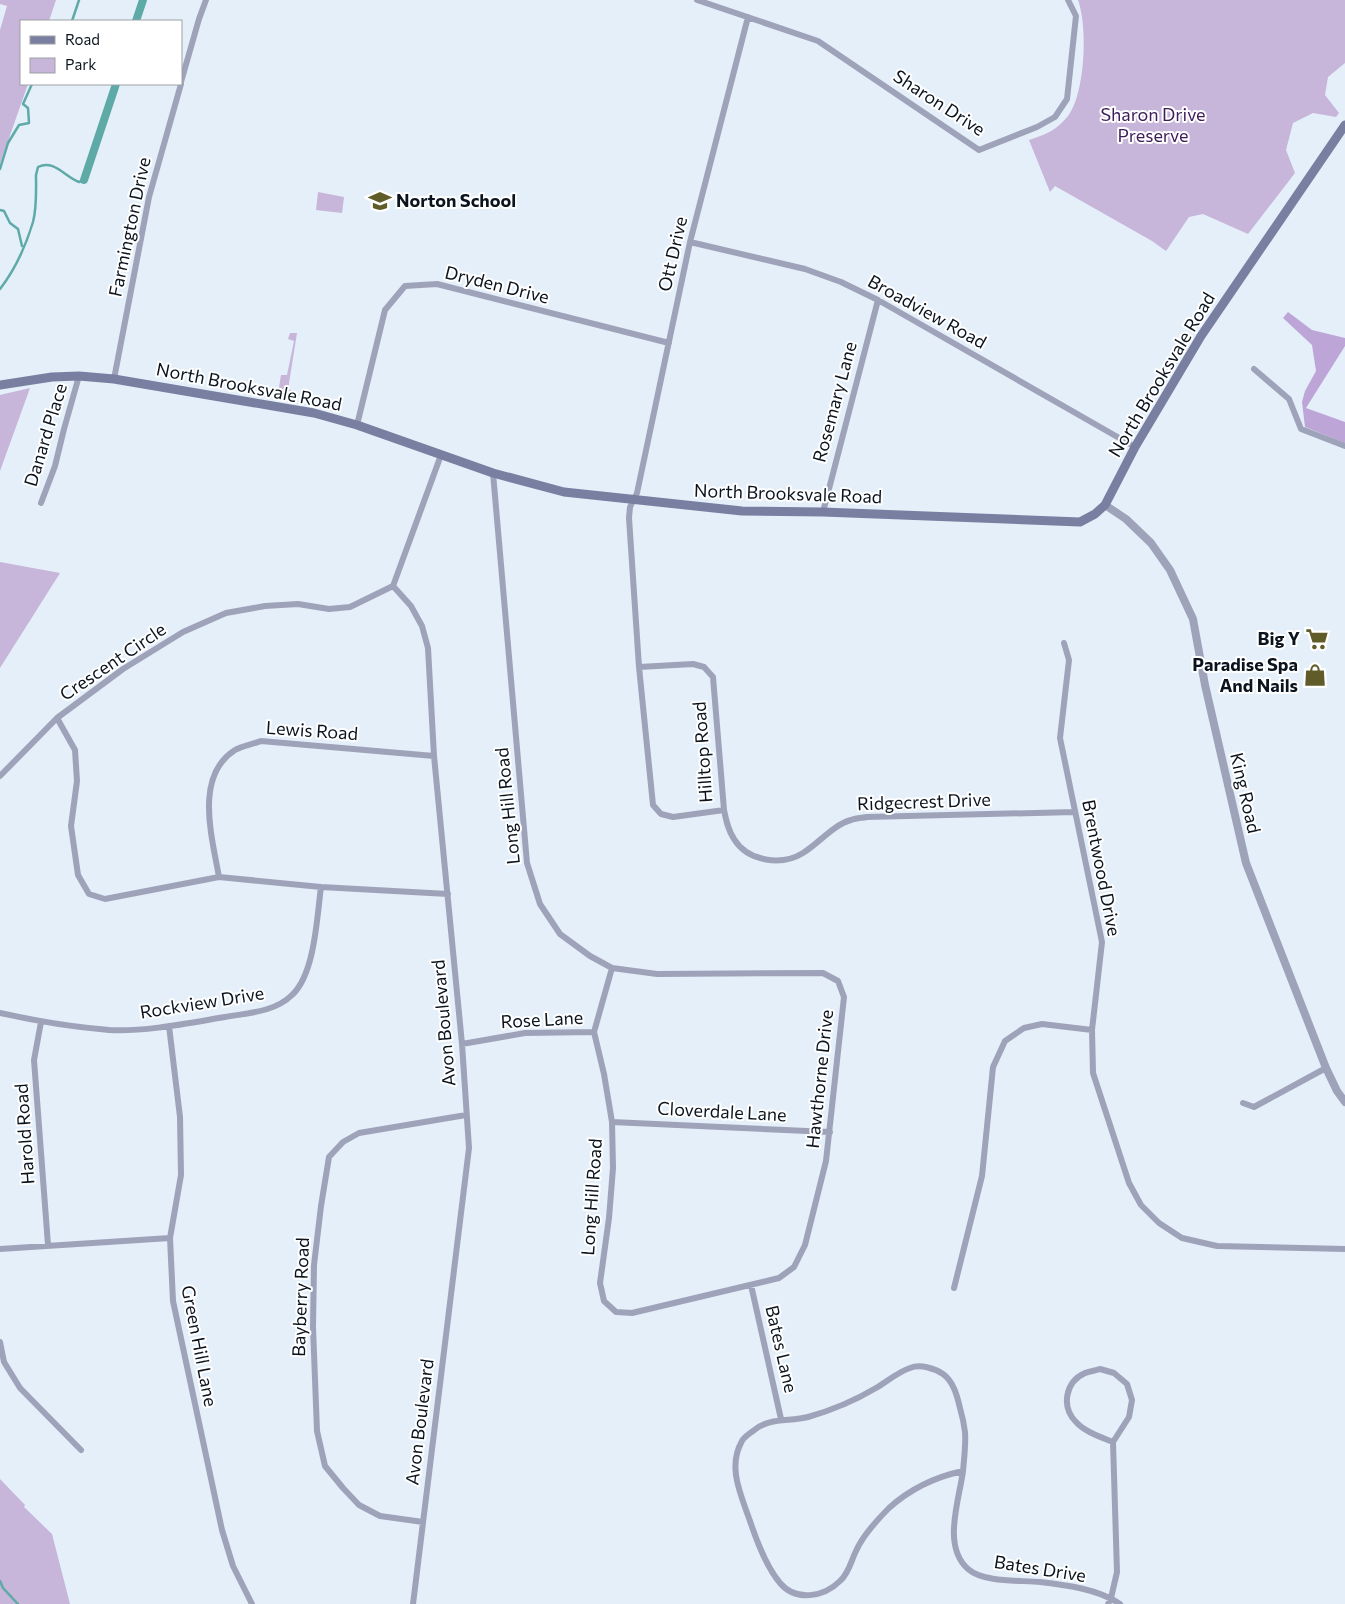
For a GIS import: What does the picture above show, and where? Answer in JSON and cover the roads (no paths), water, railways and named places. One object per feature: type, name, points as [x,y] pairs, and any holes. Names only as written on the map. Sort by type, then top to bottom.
[{"type":"main road","name":"North Brooksvale Road","points":[[0,385],[44,378],[79,376],[114,379],[314,413],[493,473],[564,492],[742,512],[823,512],[1080,522],[1095,514],[1106,505],[1134,446],[1201,336],[1345,125]]},
{"type":"street","name":"Farmington Drive","points":[[182,79],[206,0]]},
{"type":"street","name":"Sharon Drive","points":[[697,0],[818,41],[979,150],[1037,127],[1055,117],[1067,99],[1076,16],[1068,0]]},
{"type":"street","name":"Ott Drive","points":[[633,500],[637,493],[690,242],[748,17]]},
{"type":"street","name":"Farmington Drive","points":[[114,379],[149,197],[180,85]]},
{"type":"street","name":"Broadview Road","points":[[690,242],[805,269],[841,282],[878,300],[1134,446]]},
{"type":"street","name":"Dryden Drive","points":[[357,426],[385,310],[405,286],[437,284],[669,343]]},
{"type":"street","name":"Rosemary Lane","points":[[823,512],[878,300]]},
{"type":"street","points":[[1254,369],[1289,399],[1301,429],[1345,446]]},
{"type":"street","name":"Danard Place","points":[[41,503],[55,466],[79,376]]},
{"type":"street","points":[[393,586],[441,455]]},
{"type":"street","name":"Long Hill Road","points":[[493,473],[527,863],[540,904],[560,934],[590,956],[612,968],[594,1032],[604,1074],[612,1122],[609,1218],[600,1283],[604,1301],[616,1312],[632,1313],[751,1285]]},
{"type":"street","name":"Hilltop Road","points":[[633,500],[630,506],[629,518],[639,667],[653,805],[661,814],[673,817],[724,810],[712,677],[704,667],[693,664],[639,667]]},
{"type":"street","name":"King Road","points":[[1106,505],[1126,519],[1151,543],[1170,570],[1193,619],[1205,685],[1246,862],[1326,1068],[1337,1091],[1345,1102]]},
{"type":"street","name":"Crescent Circle","points":[[393,586],[350,607],[329,608],[298,604],[265,606],[226,613],[183,632],[123,669],[57,718],[75,750],[77,781],[71,826],[78,875],[89,894],[105,899],[219,876],[321,886],[448,894]]},
{"type":"street","name":"Avon Boulevard","points":[[393,586],[411,606],[422,626],[428,648],[434,756],[462,1044],[469,1148],[413,1604]]},
{"type":"street","name":"Brentwood Drive","points":[[1064,643],[1069,660],[1060,738],[1102,942],[1092,1030],[1093,1073],[1129,1183],[1140,1205],[1159,1223],[1182,1238],[1217,1246],[1345,1248]]},
{"type":"street","points":[[0,776],[57,718]]},
{"type":"street","name":"Lewis Road","points":[[219,876],[209,816],[209,791],[217,768],[235,750],[261,741],[434,756]]},
{"type":"street","name":"Ridgecrest Drive","points":[[724,810],[734,840],[745,851],[758,858],[774,860],[789,859],[803,853],[850,820],[867,817],[1075,812]]},
{"type":"street","name":"Rockview Drive","points":[[0,1013],[41,1022],[110,1030],[168,1026],[251,1013],[278,1006],[294,994],[305,974],[312,954],[321,886]]},
{"type":"street","name":"Hawthorne Drive","points":[[612,968],[657,974],[823,973],[838,981],[844,997],[830,1132],[826,1161],[805,1245],[794,1267],[779,1278],[751,1285]]},
{"type":"street","name":"Harold Road","points":[[41,1022],[34,1060],[48,1245]]},
{"type":"street","points":[[954,1288],[982,1176],[994,1067],[1005,1042],[1024,1028],[1042,1024],[1092,1030]]},
{"type":"street","name":"Green Hill Lane","points":[[168,1026],[180,1118],[181,1175],[170,1238],[172,1301],[222,1530],[233,1566],[252,1604]]},
{"type":"street","name":"Rose Lane","points":[[462,1044],[525,1033],[594,1032]]},
{"type":"street","points":[[1242,1103],[1254,1107],[1326,1068]]},
{"type":"street","name":"Bayberry Road","points":[[423,1522],[380,1516],[359,1505],[325,1466],[317,1431],[313,1327],[314,1265],[320,1206],[329,1157],[343,1142],[359,1133],[466,1115]]},
{"type":"street","name":"Cloverdale Lane","points":[[612,1122],[830,1132]]},
{"type":"street","points":[[0,1249],[170,1238]]},
{"type":"street","name":"Bates Lane","points":[[751,1285],[781,1419]]},
{"type":"street","points":[[0,1342],[4,1362],[20,1388],[81,1450]]},
{"type":"street","name":"Bates Drive","points":[[963,1471],[941,1476],[926,1483],[911,1491],[890,1508],[870,1530],[856,1550],[850,1567],[842,1580],[827,1591],[811,1596],[793,1593],[780,1584],[752,1528],[737,1485],[735,1463],[742,1439],[760,1425],[781,1419],[805,1418],[835,1409],[911,1367],[931,1368],[945,1375],[957,1392],[965,1432],[963,1471],[955,1516],[955,1552],[969,1570],[994,1580],[1040,1582],[1086,1590],[1120,1604]]},
{"type":"street","points":[[1110,1601],[1117,1572],[1113,1442],[1129,1417],[1132,1400],[1127,1384],[1114,1373],[1100,1370],[1084,1374],[1073,1383],[1066,1395],[1066,1407],[1076,1422],[1091,1432],[1113,1442]]},
{"type":"waterway","points":[[72,20],[79,0]]},
{"type":"waterway","points":[[136,20],[143,0]]},
{"type":"waterway","points":[[0,169],[8,143],[19,125],[29,123],[28,108],[23,104],[32,85]]},
{"type":"waterway","points":[[84,180],[116,85]]},
{"type":"waterway","points":[[0,289],[19,257],[33,222],[38,167],[49,165],[74,180],[79,182],[84,180]]},
{"type":"waterway","points":[[0,210],[4,211],[10,223],[18,229],[22,246]]},
{"type":"waterway","points":[[0,1581],[3,1588],[18,1604]]},
{"type":"place","name":"Norton School","points":[[380,201]]},
{"type":"place","name":"Big Y","points":[[1317,639]]},
{"type":"place","name":"Paradise Spa And Nails","points":[[1315,675]]},
{"type":"park label","name":"Sharon Drive Preserve","points":[[1153,125]]}]
